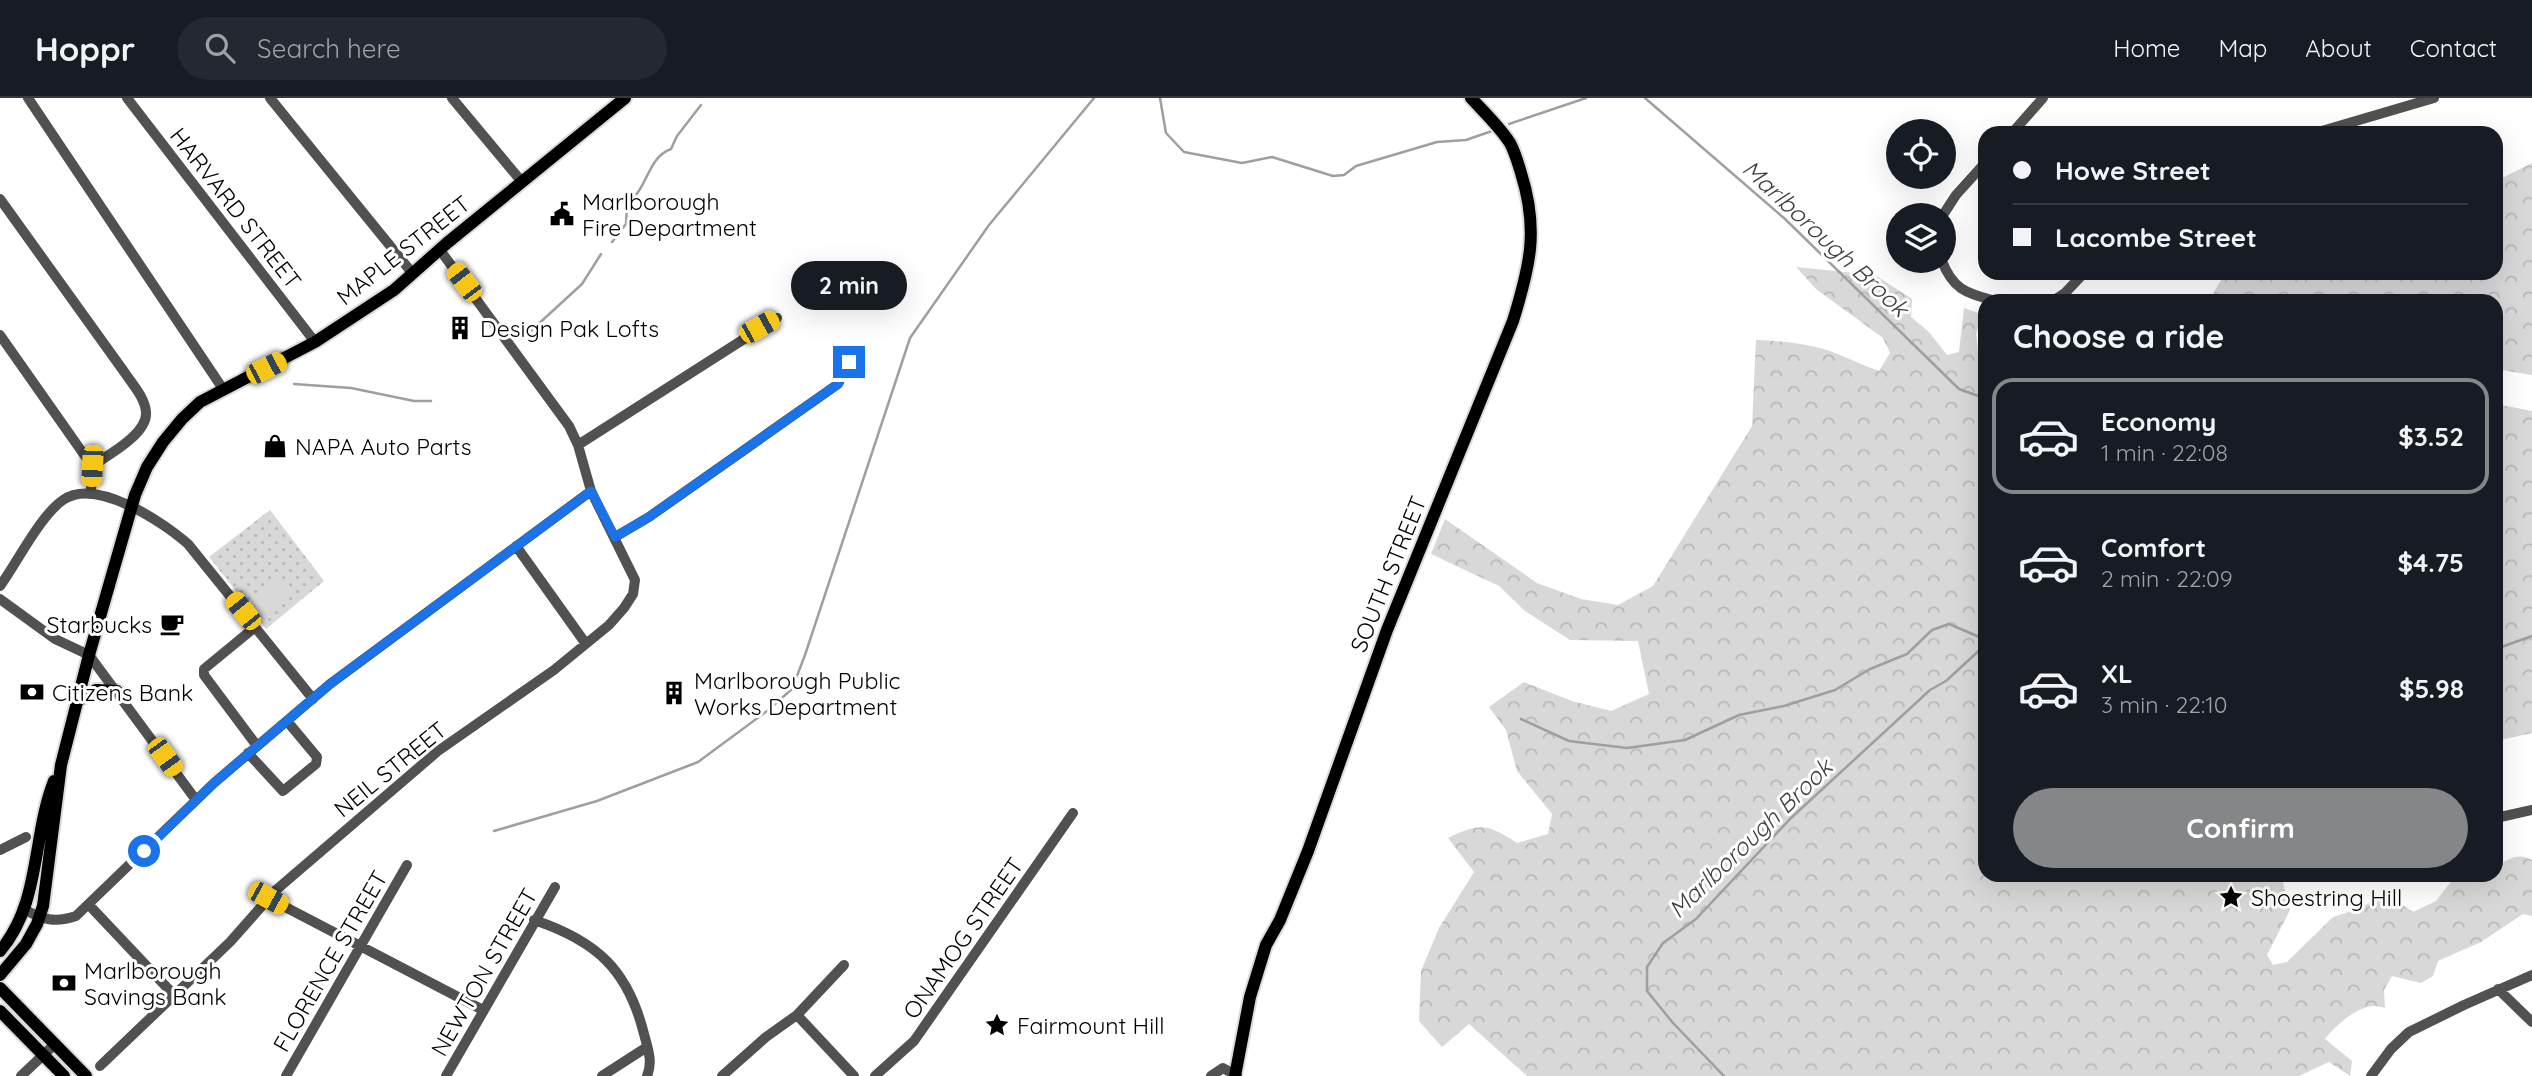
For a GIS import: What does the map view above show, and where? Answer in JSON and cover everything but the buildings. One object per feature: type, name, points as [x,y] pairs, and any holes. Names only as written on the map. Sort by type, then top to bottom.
[{"type":"main road","name":"MAPLE STREET","points":[[61,765],[89,654],[132,508],[147,467],[181,419],[200,402],[315,342],[383,298],[625,98]]},
{"type":"main road","name":"SOUTH STREET","points":[[1236,1076],[1250,997],[1266,946],[1280,920],[1308,852],[1387,630],[1513,321],[1527,274],[1531,227],[1520,171],[1509,142],[1471,98]]},
{"type":"main road","points":[[77,701],[96,690],[117,691]]},
{"type":"main road","points":[[0,951],[15,931],[24,909],[33,878],[46,804],[61,765]]},
{"type":"main road","points":[[0,975],[21,951],[39,919],[47,882],[61,765]]},
{"type":"main road","points":[[0,988],[86,1076]]},
{"type":"main road","points":[[0,1011],[64,1076]]},
{"type":"street","points":[[28,98],[223,389]]},
{"type":"street","name":"HARVARD STREET","points":[[127,98],[315,342]]},
{"type":"street","points":[[270,98],[412,274]]},
{"type":"street","points":[[452,98],[522,182]]},
{"type":"street","points":[[2018,126],[2043,98]]},
{"type":"street","points":[[2339,126],[2434,98]]},
{"type":"street","points":[[1951,203],[1978,171]]},
{"type":"street","points":[[0,199],[144,403],[146,419],[139,432],[92,466]]},
{"type":"street","name":"NEIL STREET","points":[[100,1066],[230,942],[268,898],[438,751],[554,670],[609,625],[633,594],[635,580],[591,491],[578,445],[569,426],[440,250]]},
{"type":"street","points":[[1947,273],[1960,289],[1978,295]]},
{"type":"street","points":[[2064,294],[2077,280]]},
{"type":"street","points":[[578,445],[777,318]]},
{"type":"street","points":[[0,335],[92,466],[91,493]]},
{"type":"street","points":[[615,537],[649,517],[838,384],[849,362]]},
{"type":"street","points":[[24,909],[39,919],[66,919],[76,916],[196,800],[313,699],[591,491]]},
{"type":"street","points":[[0,586],[54,508],[72,494],[91,493],[120,501],[167,526],[188,544],[313,699]]},
{"type":"street","points":[[516,546],[586,644]]},
{"type":"street","points":[[0,600],[55,639],[89,654],[196,800]]},
{"type":"street","points":[[255,626],[204,669],[204,675],[257,746]]},
{"type":"street","points":[[248,753],[283,791],[316,764],[317,757],[287,721]]},
{"type":"street","points":[[2503,816],[2532,810]]},
{"type":"street","name":"ONAMOG STREET","points":[[875,1076],[914,1041],[1073,813]]},
{"type":"street","points":[[0,850],[26,837]]},
{"type":"street","name":"FLORENCE STREET","points":[[286,1076],[407,865]]},
{"type":"street","name":"NEWTON STREET","points":[[446,1076],[555,887]]},
{"type":"street","points":[[268,898],[483,1010]]},
{"type":"street","points":[[89,905],[174,995]]},
{"type":"street","points":[[534,920],[569,935],[611,963],[633,997],[651,1067],[647,1076]]},
{"type":"street","points":[[722,1076],[766,1037],[797,1015],[844,965]]},
{"type":"street","points":[[2371,1076],[2390,1049],[2409,1032],[2532,975]]},
{"type":"street","points":[[2498,989],[2532,1022]]},
{"type":"street","points":[[797,1015],[854,1076]]},
{"type":"street","points":[[21,1076],[55,1044]]},
{"type":"street","points":[[602,1076],[647,1047]]},
{"type":"street","points":[[1211,1076],[1223,1068],[1236,1076]]},
{"type":"green space","points":[[2532,163],[2532,375],[2503,370],[2503,294],[2213,294],[2221,280],[2503,280],[2503,178]]},
{"type":"green space","points":[[1796,267],[1875,275],[1912,299],[1911,317],[1929,332],[1947,355],[1959,352],[1964,308],[1978,313],[1978,882],[2283,882],[2290,910],[2267,955],[2273,965],[2287,962],[2333,917],[2358,909],[2387,894],[2413,912],[2436,901],[2451,882],[2503,882],[2503,862],[2518,857],[2532,860],[2532,916],[2523,914],[2481,942],[2438,961],[2433,976],[2421,983],[2392,976],[2384,990],[2385,1008],[2374,1006],[2360,1009],[2340,1023],[2325,1039],[2352,1061],[2350,1076],[2329,1062],[2299,1076],[1527,1076],[1469,1024],[1442,1047],[1419,1021],[1421,971],[1439,928],[1474,872],[1448,838],[1468,829],[1484,827],[1517,843],[1548,834],[1552,814],[1517,771],[1506,730],[1489,707],[1524,682],[1572,701],[1611,711],[1649,694],[1638,641],[1570,640],[1525,611],[1499,586],[1431,554],[1445,519],[1537,583],[1581,599],[1618,605],[1653,586],[1752,426],[1756,340],[1792,343],[1834,352],[1879,371],[1890,353],[1883,338],[1816,289]]},
{"type":"green space","points":[[2503,405],[2532,411],[2532,733],[2503,739]]},
{"type":"green space","points":[[270,510],[324,581],[266,629],[209,557]]},
{"type":"green space","points":[[279,580],[292,596],[265,618],[252,602]]},
{"type":"waterway","points":[[494,831],[597,801],[698,762],[792,689],[910,338],[989,225],[1094,98]]},
{"type":"waterway","name":"Marlborough Brook","points":[[1160,98],[1166,133],[1184,152],[1242,163],[1272,157],[1333,176],[1344,175],[1356,166],[1437,142],[1466,140],[1492,131]]},
{"type":"waterway","name":"Marlborough Brook","points":[[1509,124],[1586,98]]},
{"type":"waterway","name":"Marlborough Brook","points":[[1645,98],[1785,219],[1959,389],[1978,396]]},
{"type":"waterway","points":[[636,195],[654,163],[664,152],[671,149],[677,136],[701,105]]},
{"type":"waterway","points":[[612,242],[626,224],[627,207]]},
{"type":"waterway","points":[[522,339],[582,284],[601,254]]},
{"type":"waterway","points":[[294,384],[351,388],[414,401],[431,401]]},
{"type":"waterway","points":[[1521,719],[1569,741],[1627,748],[1685,740],[1739,715],[1784,706],[1835,690],[1870,669],[1907,654],[1932,630],[1949,624],[1978,636]]},
{"type":"waterway","points":[[2503,646],[2532,636]]},
{"type":"waterway","name":"Marlborough Brook","points":[[1724,1076],[1673,1023],[1647,991],[1647,967],[1663,943],[1696,919],[1791,818],[1930,690],[1946,681],[1978,652]]},
{"type":"place","name":"Marlborough Fire Department","points":[[562,214]]},
{"type":"place","name":"Design Pak Lofts","points":[[460,328]]},
{"type":"place","name":"NAPA Auto Parts","points":[[275,446]]},
{"type":"place","name":"Starbucks","points":[[172,624]]},
{"type":"place","name":"Citizens Bank","points":[[32,692]]},
{"type":"place","name":"Marlborough Public Works Department","points":[[674,693]]},
{"type":"place","name":"Shoestring Hill","points":[[2231,897]]},
{"type":"place","name":"Marlborough Savings Bank","points":[[64,983]]},
{"type":"place","name":"Fairmount Hill","points":[[997,1025]]},
{"type":"route","points":[[144,851],[214,783],[330,684],[591,491],[615,537],[649,517],[812,404],[838,384],[849,362]]}]
